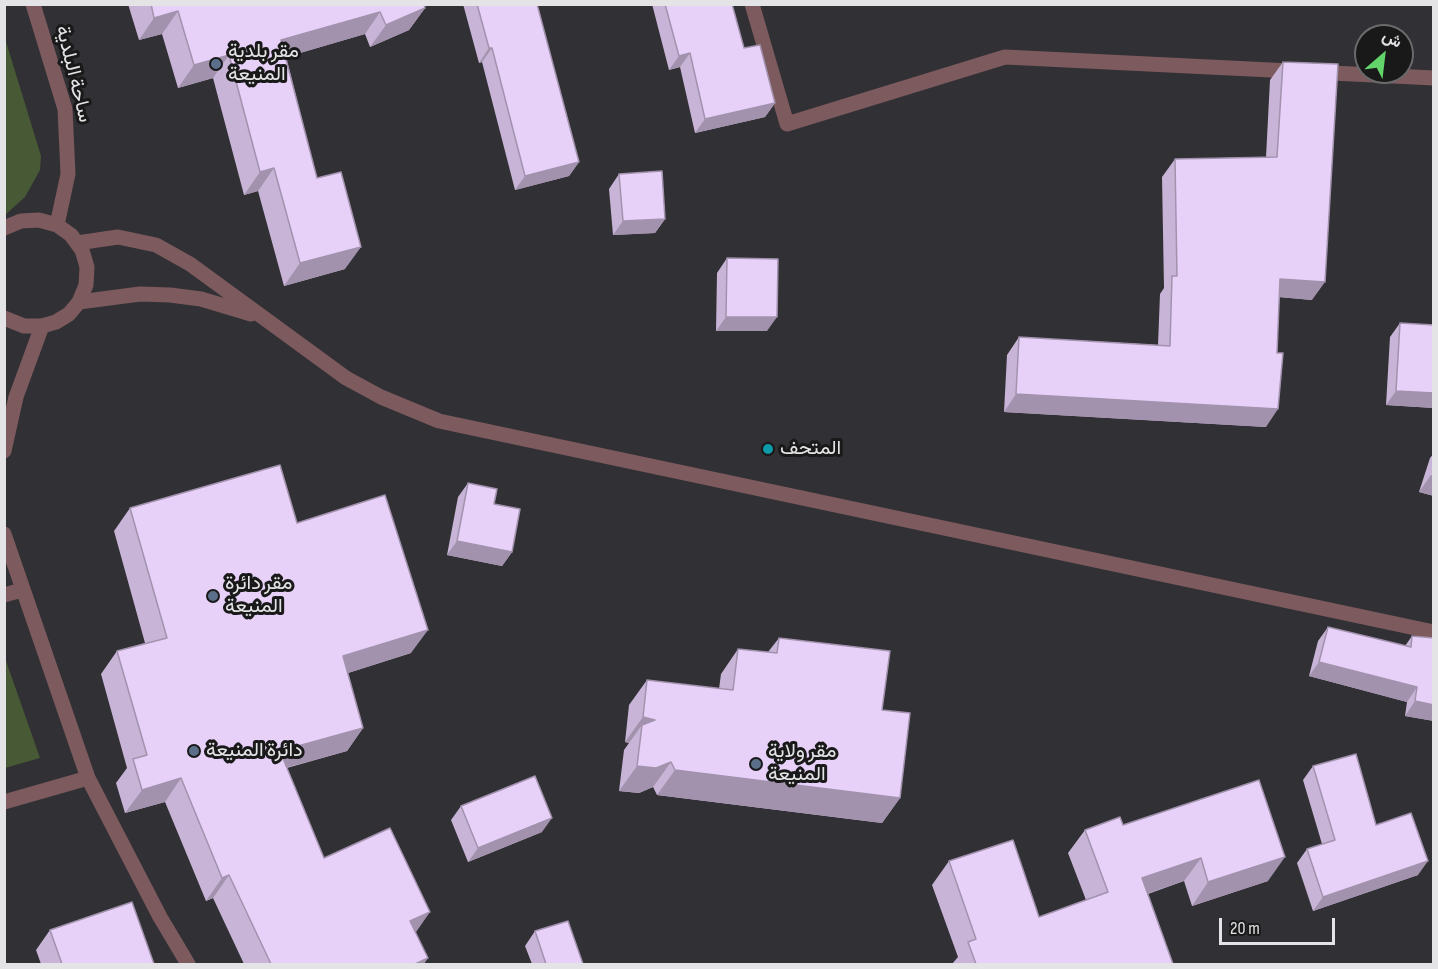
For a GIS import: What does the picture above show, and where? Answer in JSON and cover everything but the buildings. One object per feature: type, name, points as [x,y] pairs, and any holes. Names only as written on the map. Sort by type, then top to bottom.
[{"type":"street","name":"ساحة البلدية","points":[[33,4],[65,109],[68,174],[57,225]]},
{"type":"street","points":[[752,4],[787,124],[1005,57],[1434,78]]},
{"type":"street","points":[[4,228],[21,221],[39,220],[57,225],[71,235],[77,243],[87,267],[86,285],[79,302],[69,314],[56,322],[42,326],[24,326],[4,318]]},
{"type":"street","points":[[77,243],[118,237],[156,245],[190,264],[346,378],[381,398],[440,421],[1434,632]]},
{"type":"street","points":[[79,302],[140,294],[170,295],[201,299],[266,319]]},
{"type":"street","points":[[4,452],[16,397],[42,326]]},
{"type":"street","points":[[4,534],[88,778],[160,917],[188,964]]},
{"type":"street","points":[[4,595],[22,590]]},
{"type":"street","points":[[4,802],[88,778]]},
{"type":"green space","points":[[4,35],[41,156],[40,170],[25,197],[5,215]]},
{"type":"green space","points":[[5,658],[40,758],[4,768]]},
{"type":"place","name":"مقر بلدية المنيعة","points":[[216,64]]},
{"type":"place","name":"المتحف","points":[[768,449]]},
{"type":"place","name":"مقر دائرة المنيعة","points":[[213,596]]},
{"type":"place","name":"دائرة المنيعة","points":[[194,751]]},
{"type":"place","name":"مقر ولاية المنيعة","points":[[756,764]]}]
